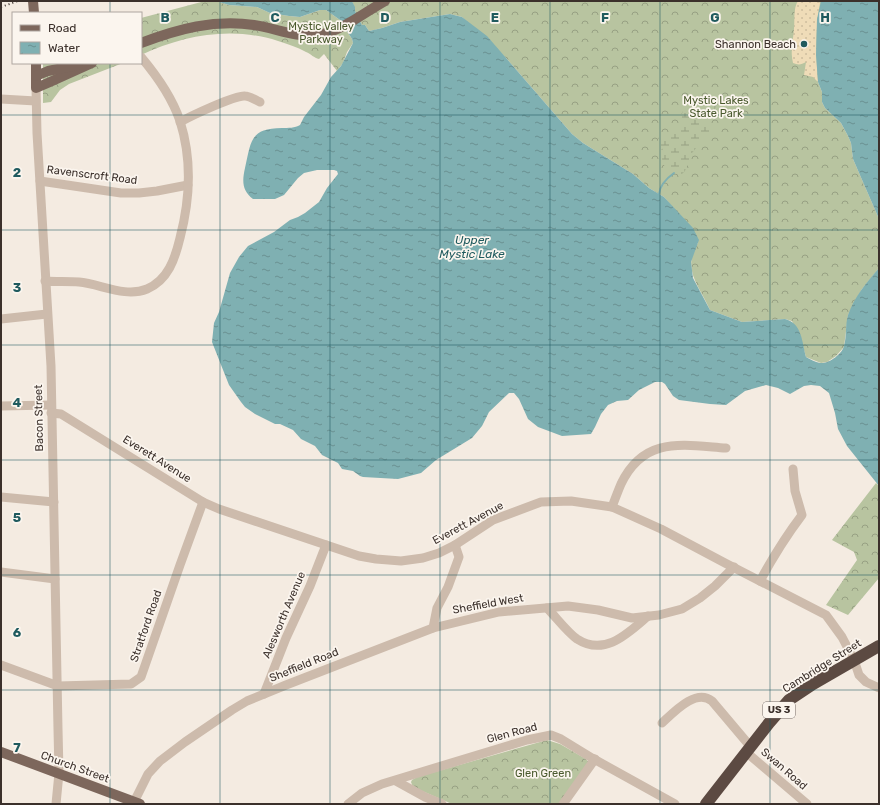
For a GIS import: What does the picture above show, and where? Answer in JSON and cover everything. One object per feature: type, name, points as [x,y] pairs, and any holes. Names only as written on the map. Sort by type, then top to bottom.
[{"type":"highway","name":"Cambridge Street","points":[[706,804],[748,749],[789,700],[813,684],[879,646]]},
{"type":"main road","points":[[33,1],[34,12]]},
{"type":"main road","points":[[142,43],[176,30],[217,23],[254,25],[309,36],[325,34],[386,1]]},
{"type":"main road","name":"Bacon Street","points":[[36,64],[36,88]]},
{"type":"main road","points":[[55,64],[67,67]]},
{"type":"main road","points":[[36,76],[44,72],[85,64]]},
{"type":"main road","points":[[36,88],[89,64]]},
{"type":"main road","name":"Church Street","points":[[1,752],[137,803]]},
{"type":"street","points":[[45,282],[79,282],[122,292],[135,292],[146,290],[154,286],[169,270],[174,260],[184,221],[188,185],[187,156],[180,122],[170,98],[157,76],[142,58]]},
{"type":"street","name":"Bacon Street","points":[[36,88],[50,366],[54,502],[59,773],[56,804]]},
{"type":"street","points":[[180,122],[242,96],[246,96],[260,102]]},
{"type":"street","points":[[1,100],[36,101]]},
{"type":"street","name":"Ravenscroft Road","points":[[40,181],[121,193],[157,191],[188,185]]},
{"type":"street","points":[[1,319],[47,314]]},
{"type":"street","points":[[1,406],[51,409]]},
{"type":"street","name":"Everett Avenue","points":[[51,409],[203,502],[219,509],[326,545],[376,560],[423,558],[439,553],[456,545],[493,520],[541,502],[571,501],[612,507],[661,529],[826,615],[842,637],[854,660],[859,675],[866,682],[879,688]]},
{"type":"street","points":[[612,507],[621,484],[630,469],[641,457],[659,447],[683,444],[726,448]]},
{"type":"street","points":[[760,581],[774,555],[802,515],[795,491],[793,469]]},
{"type":"street","points":[[1,497],[54,502]]},
{"type":"street","name":"Stratford Road","points":[[58,686],[131,684],[141,677],[203,502]]},
{"type":"street","name":"Alesworth Avenue","points":[[264,694],[286,638],[310,586],[326,545]]},
{"type":"street","points":[[433,628],[437,608],[448,587],[459,557],[456,545]]},
{"type":"street","name":"Sheffield West","points":[[433,628],[499,612],[568,606],[598,610],[632,618],[659,615],[682,609],[715,586],[734,567]]},
{"type":"street","points":[[1,572],[55,579]]},
{"type":"street","name":"Sheffield West","points":[[547,608],[577,639],[594,646],[606,645],[620,639],[648,616]]},
{"type":"street","name":"Sheffield Road","points":[[137,803],[148,774],[160,761],[227,713],[264,694],[433,628]]},
{"type":"street","points":[[1,665],[58,686]]},
{"type":"street","name":"Swan Road","points":[[662,723],[690,700],[696,697],[703,696],[712,701],[748,749],[807,804]]},
{"type":"street","name":"Glen Road","points":[[348,804],[362,793],[382,784],[527,740],[551,735],[561,738],[675,804]]},
{"type":"street","points":[[562,804],[595,759]]},
{"type":"street","points":[[396,780],[442,804]]},
{"type":"green space","name":"Mystic Valley Parkway","points":[[205,1],[216,1],[229,5],[257,7],[270,13],[300,17],[320,10],[326,10],[340,20],[353,43],[347,52],[343,63],[337,71],[324,54],[319,59],[278,41],[260,36],[243,34],[208,35],[191,38],[174,42],[142,55],[142,18]]},
{"type":"green space","name":"Mystic Lakes State Park","points":[[352,1],[821,1],[818,82],[822,92],[822,102],[825,108],[841,123],[848,136],[851,143],[853,159],[879,219],[879,268],[862,289],[848,315],[844,347],[836,356],[827,362],[821,363],[806,357],[802,343],[792,321],[785,319],[742,322],[710,310],[697,286],[692,270],[691,261],[693,252],[698,243],[682,218],[664,197],[649,188],[633,174],[583,143],[572,134],[507,59],[462,17],[450,14],[400,22],[369,31],[365,25],[362,25]]},
{"type":"green space","points":[[43,64],[120,64],[69,84],[60,90],[51,102],[43,103]]},
{"type":"green space","points":[[708,96],[714,98],[716,106],[709,126],[712,132],[710,137],[707,141],[702,141],[692,153],[685,171],[681,175],[667,171],[662,159],[663,150],[658,142],[658,138],[665,134],[669,137],[679,129],[683,110],[681,104],[685,104],[688,109],[695,109],[700,105],[703,99]]},
{"type":"green space","points":[[876,483],[879,486],[879,578],[848,615],[826,605],[857,560],[854,552],[832,540]]},
{"type":"green space","name":"Glen Green","points":[[547,740],[560,744],[586,759],[589,763],[559,804],[452,804],[413,787],[411,782],[417,777]]},
{"type":"sand","name":"Shannon Beach","points":[[798,1],[818,1],[820,3],[816,42],[818,82],[813,77],[804,75],[806,62],[803,64],[796,64],[793,63],[792,59],[794,14]]},
{"type":"water","name":"Upper Mystic Lake","points":[[216,1],[352,1],[362,25],[365,25],[369,31],[400,22],[450,14],[462,17],[487,36],[572,134],[583,143],[633,174],[649,188],[664,197],[693,228],[699,240],[691,262],[693,278],[710,310],[742,322],[785,319],[791,321],[798,329],[806,357],[814,361],[820,363],[827,362],[835,358],[841,352],[845,342],[847,319],[851,308],[861,290],[879,268],[879,486],[847,446],[838,429],[829,393],[820,386],[804,386],[790,394],[778,388],[766,385],[745,391],[726,405],[679,400],[673,396],[665,384],[662,382],[655,382],[639,390],[628,400],[617,401],[608,405],[601,414],[591,434],[562,436],[538,427],[528,419],[519,399],[514,393],[509,393],[489,412],[482,426],[472,438],[436,460],[421,473],[398,479],[363,477],[353,471],[342,469],[338,463],[322,455],[315,446],[301,439],[293,430],[280,424],[275,424],[245,407],[229,385],[212,342],[214,323],[219,312],[230,273],[239,257],[248,246],[274,232],[290,220],[305,213],[319,202],[327,188],[338,174],[337,171],[334,170],[317,170],[304,173],[284,195],[275,199],[253,199],[247,193],[243,181],[251,144],[257,134],[263,131],[300,125],[304,117],[321,95],[331,77],[341,66],[353,43],[340,20],[326,10],[320,10],[300,17],[270,13],[257,7],[229,5]]},
{"type":"water","points":[[821,1],[879,1],[879,219],[853,159],[851,143],[848,136],[841,123],[825,108],[822,102],[822,92],[818,82],[816,55],[817,19]]},
{"type":"waterway","points":[[659,194],[664,182],[674,173]]},
{"type":"railway","points":[[1,7],[18,1]]},
{"type":"place","name":"Shannon Beach","points":[[804,44]]}]
